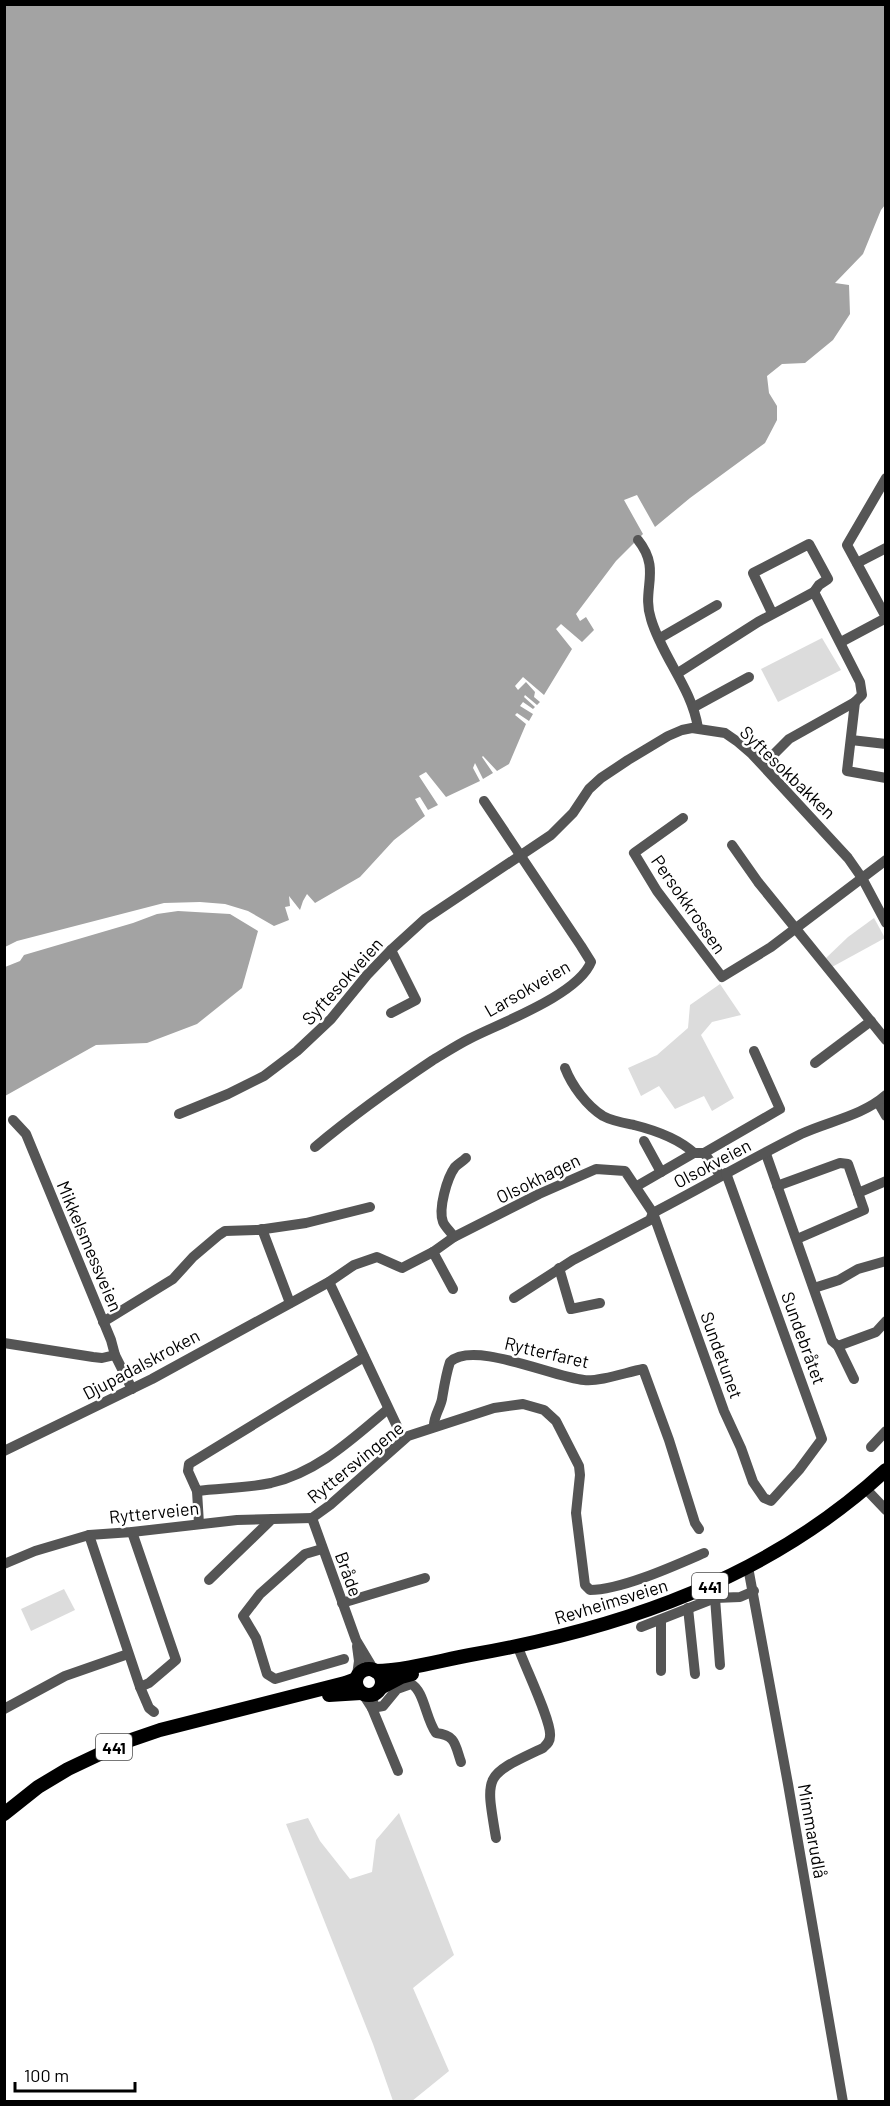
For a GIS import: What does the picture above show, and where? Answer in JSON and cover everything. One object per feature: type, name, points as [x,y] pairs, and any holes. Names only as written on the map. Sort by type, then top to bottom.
[{"type":"main road","name":"Revheimsveien","points":[[238,1711],[338,1694],[370,1695],[401,1677],[603,1626],[654,1609],[691,1595],[748,1567],[801,1535],[865,1488],[885,1470]]},
{"type":"main road","name":"Revheimsveien","points":[[375,1670],[405,1669],[514,1647]]},
{"type":"main road","name":"441","points":[[356,1677],[363,1670],[375,1670]]},
{"type":"main road","points":[[356,1677],[356,1687],[370,1695],[382,1679],[375,1670]]},
{"type":"main road","name":"Revheimsveien","points":[[4,1814],[68,1769],[125,1742],[160,1730],[238,1711],[356,1677]]},
{"type":"street","points":[[841,642],[885,617],[847,545],[885,478]]},
{"type":"street","points":[[638,540],[651,562],[650,618],[694,707],[698,728]]},
{"type":"street","points":[[678,674],[772,614],[814,592],[828,579],[809,544],[753,573],[772,614]]},
{"type":"street","points":[[857,564],[885,548]]},
{"type":"street","points":[[763,765],[789,739],[855,702],[860,698],[863,689],[814,592]]},
{"type":"street","points":[[660,638],[717,605]]},
{"type":"street","points":[[694,707],[749,677]]},
{"type":"street","points":[[855,702],[847,771],[885,778]]},
{"type":"street","name":"Syftesokbakken","points":[[520,854],[537,846],[562,825],[600,778],[668,736],[682,730],[698,728],[718,731],[732,737],[763,765],[839,846],[862,878],[885,923]]},
{"type":"street","points":[[852,740],[885,744]]},
{"type":"street","name":"Larsokveien","points":[[315,1147],[433,1060],[468,1039],[558,994],[585,974],[591,962],[484,801]]},
{"type":"street","name":"Persokkrossen","points":[[683,818],[634,853],[657,891],[722,977],[797,928],[885,861]]},
{"type":"street","points":[[732,845],[758,882],[885,1040]]},
{"type":"street","name":"Syftesokveien","points":[[179,1114],[264,1076],[285,1061],[311,1040],[367,975],[425,919],[520,854]]},
{"type":"street","points":[[391,950],[416,1000],[391,1013]]},
{"type":"street","points":[[815,1063],[871,1022]]},
{"type":"street","points":[[637,1186],[780,1109],[754,1051]]},
{"type":"street","points":[[565,1068],[590,1106],[604,1116],[668,1137],[699,1153],[724,1174]]},
{"type":"street","points":[[882,1098],[885,1116]]},
{"type":"street","name":"Olsokveien","points":[[513,1298],[559,1268],[650,1220],[653,1213],[724,1174],[814,1128],[861,1110],[882,1098]]},
{"type":"street","name":"Mikkelsmessveien","points":[[13,1120],[26,1134],[115,1354],[132,1389]]},
{"type":"street","points":[[644,1141],[661,1172]]},
{"type":"street","points":[[766,1154],[832,1341],[838,1346],[854,1379]]},
{"type":"street","points":[[454,1237],[443,1223],[443,1201],[452,1172],[466,1158]]},
{"type":"street","points":[[777,1186],[845,1162],[848,1164],[864,1210],[797,1239]]},
{"type":"street","name":"Olsokhagen","points":[[411,1264],[454,1237],[539,1194],[596,1169],[625,1171],[653,1213]]},
{"type":"street","name":"Sundebråtet","points":[[724,1174],[822,1439],[799,1470],[771,1501]]},
{"type":"street","points":[[858,1193],[885,1181]]},
{"type":"street","points":[[103,1322],[173,1279],[225,1232],[306,1223],[370,1207]]},
{"type":"street","name":"Sundetunet","points":[[653,1213],[724,1411],[753,1482],[761,1496],[771,1501]]},
{"type":"street","points":[[262,1229],[290,1303]]},
{"type":"street","points":[[433,1252],[453,1289]]},
{"type":"street","name":"Djupadalskroken","points":[[4,1451],[132,1389],[329,1282],[354,1265],[377,1257],[402,1268],[411,1264]]},
{"type":"street","points":[[814,1288],[839,1280],[858,1269],[885,1261]]},
{"type":"street","points":[[559,1268],[571,1309],[600,1304]]},
{"type":"street","points":[[329,1282],[403,1439]]},
{"type":"street","points":[[838,1346],[876,1332],[885,1321]]},
{"type":"street","points":[[4,1343],[102,1358],[115,1354]]},
{"type":"street","name":"Rytterfaret","points":[[434,1427],[450,1362],[463,1354],[498,1358],[587,1381],[643,1369],[699,1529]]},
{"type":"street","points":[[199,1524],[197,1491],[188,1471],[189,1464],[364,1357]]},
{"type":"street","name":"Ryttersvingene","points":[[312,1518],[330,1505],[403,1439],[494,1408],[523,1404],[544,1410],[556,1421],[579,1466],[576,1513],[585,1585],[590,1590],[604,1590],[619,1586],[693,1562],[704,1553]]},
{"type":"street","points":[[197,1491],[259,1485],[302,1473],[342,1448],[388,1409]]},
{"type":"street","points":[[871,1447],[885,1431]]},
{"type":"street","points":[[865,1488],[885,1510]]},
{"type":"street","name":"Rytterveien","points":[[4,1564],[35,1551],[89,1535],[199,1524],[312,1518]]},
{"type":"street","name":"Bråde","points":[[312,1518],[356,1640],[375,1670]]},
{"type":"street","points":[[209,1580],[272,1519]]},
{"type":"street","points":[[132,1532],[176,1660],[149,1683],[140,1687]]},
{"type":"street","points":[[89,1535],[140,1687],[149,1708],[154,1712]]},
{"type":"street","points":[[322,1549],[306,1554],[260,1594],[243,1616],[256,1638],[265,1670],[274,1679],[344,1659]]},
{"type":"street","name":"Mimmarudlå","points":[[748,1567],[843,2102]]},
{"type":"street","points":[[342,1603],[424,1578]]},
{"type":"street","name":"Revheimsveien","points":[[641,1627],[715,1598],[740,1597],[754,1591]]},
{"type":"street","points":[[715,1598],[720,1665]]},
{"type":"street","points":[[687,1608],[695,1674]]},
{"type":"street","points":[[661,1620],[662,1671]]},
{"type":"street","name":"Bråde","points":[[356,1640],[359,1661],[356,1677]]},
{"type":"street","points":[[496,1838],[489,1793],[493,1778],[505,1767],[543,1748],[548,1744],[550,1738],[546,1719],[514,1647]]},
{"type":"street","points":[[4,1709],[65,1676],[128,1654]]},
{"type":"street","points":[[370,1695],[383,1706],[397,1689],[411,1684],[418,1689],[430,1725],[436,1733],[446,1734],[453,1740],[461,1762]]},
{"type":"street","points":[[370,1695],[398,1771]]},
{"type":"shaded area","points":[[5,5],[885,5],[885,205],[863,254],[835,283],[849,285],[850,314],[833,340],[805,363],[782,364],[767,376],[769,393],[777,406],[777,420],[765,443],[690,498],[655,527],[637,495],[624,500],[643,534],[616,561],[576,614],[580,621],[586,617],[594,630],[582,642],[561,624],[556,629],[572,649],[544,695],[523,677],[515,686],[518,690],[526,682],[535,692],[534,697],[540,702],[537,705],[525,695],[524,697],[535,707],[533,709],[523,702],[520,706],[533,714],[529,721],[517,713],[515,715],[526,724],[509,764],[497,771],[483,756],[493,773],[483,779],[475,763],[473,768],[480,781],[446,797],[426,772],[419,776],[438,805],[428,810],[420,797],[415,799],[425,816],[394,840],[360,877],[315,903],[307,894],[300,910],[289,896],[290,906],[285,907],[289,920],[274,926],[248,911],[225,904],[164,903],[17,941],[5,947]]},
{"type":"shaded area","points":[[822,638],[841,670],[778,702],[761,669]]},
{"type":"shaded area","points":[[178,911],[230,914],[258,931],[242,988],[197,1024],[147,1043],[96,1045],[5,1096],[5,967],[20,961],[24,955],[157,914]]},
{"type":"shaded area","points":[[874,918],[885,938],[832,967],[825,959],[848,937]]},
{"type":"shaded area","points":[[720,984],[741,1015],[712,1022],[701,1035],[734,1098],[712,1111],[704,1096],[675,1109],[659,1086],[641,1096],[628,1068],[657,1055],[688,1028],[690,1005]]},
{"type":"shaded area","points":[[64,1589],[75,1610],[31,1631],[21,1609]]},
{"type":"shaded area","points":[[399,1813],[454,1955],[413,1988],[449,2071],[412,2101],[393,2101],[373,2044],[286,1824],[308,1818],[320,1841],[350,1879],[372,1872],[376,1840]]}]
